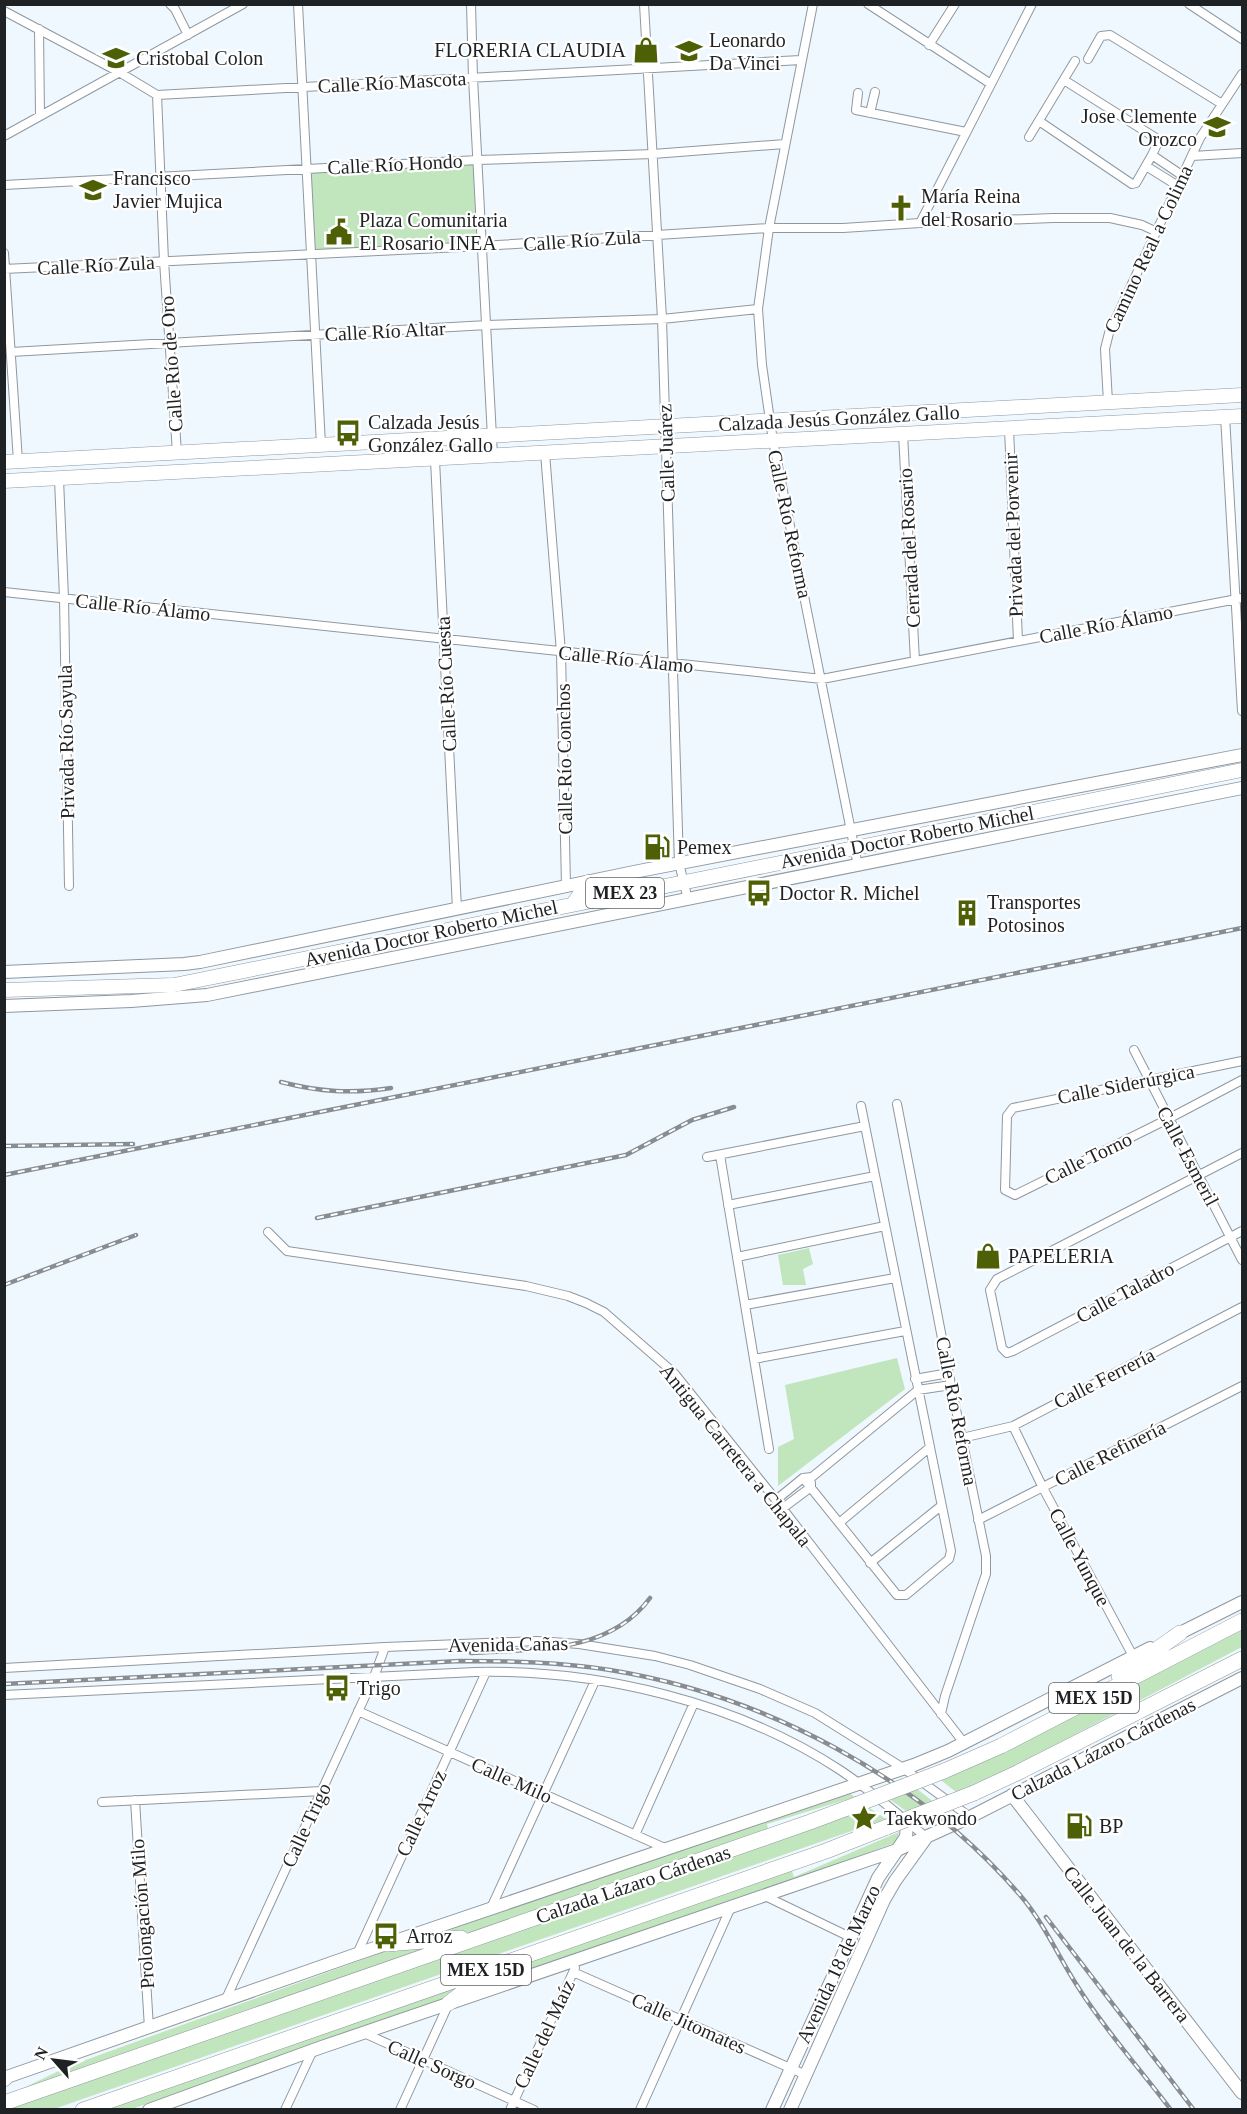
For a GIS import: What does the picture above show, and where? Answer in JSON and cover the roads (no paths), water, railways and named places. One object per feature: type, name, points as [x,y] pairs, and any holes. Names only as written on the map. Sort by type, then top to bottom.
[{"type":"highway","name":"Calzada Lázaro Cárdenas","points":[[4,2103],[858,1804],[944,1771],[1069,1712],[1242,1621]]},
{"type":"highway","points":[[1069,1712],[1180,1633]]},
{"type":"highway","name":"Calzada Lázaro Cárdenas","points":[[83,2109],[826,1851],[1017,1773],[1242,1659]]},
{"type":"highway","points":[[1154,1704],[1242,1667]]},
{"type":"highway","points":[[386,1944],[482,1936]]},
{"type":"highway","points":[[449,2003],[498,1965]]},
{"type":"main road","name":"Calzada Jesús González Gallo","points":[[11,462],[1242,395]]},
{"type":"main road","name":"Calzada Jesús González Gallo","points":[[12,481],[1242,416]]},
{"type":"main road","points":[[12,481],[68,459]]},
{"type":"main road","name":"Avenida Doctor Roberto Michel","points":[[4,972],[192,963],[679,863],[1242,755]]},
{"type":"main road","name":"Avenida Doctor Roberto Michel","points":[[4,990],[174,985],[1242,770]]},
{"type":"main road","name":"Avenida Doctor Roberto Michel","points":[[4,1006],[131,1001],[207,995],[1242,788]]},
{"type":"main road","points":[[573,904],[588,882]]},
{"type":"main road","points":[[461,927],[464,944]]},
{"type":"main road","points":[[68,969],[68,988]]},
{"type":"main road","name":"Calzada Lázaro Cárdenas","points":[[5,2078],[357,1954],[666,1850],[948,1751],[1242,1602]]},
{"type":"main road","name":"Calzada Lázaro Cárdenas","points":[[149,2109],[179,2104],[313,2050],[897,1850],[970,1817],[1242,1678]]},
{"type":"main road","name":"Calle Juan de la Barrera","points":[[1012,1796],[1242,2093]]},
{"type":"main road","name":"Avenida 18 de Marzo","points":[[772,2109],[878,1878],[906,1837],[907,1822]]},
{"type":"main road","name":"Avenida 18 de Marzo","points":[[790,2109],[884,1900],[926,1837]]},
{"type":"street","points":[[170,4],[175,9],[188,35]]},
{"type":"street","points":[[4,136],[243,4]]},
{"type":"street","points":[[298,4],[321,445]]},
{"type":"street","points":[[471,4],[493,456]]},
{"type":"street","name":"Calle Juárez","points":[[644,4],[662,319],[679,863],[688,900]]},
{"type":"street","name":"Calle Río Reforma","points":[[813,4],[769,228],[758,309],[762,365],[773,441],[858,866]]},
{"type":"street","points":[[868,4],[883,8],[929,45],[991,84]]},
{"type":"street","points":[[929,45],[955,4]]},
{"type":"street","points":[[920,223],[1032,4]]},
{"type":"street","points":[[1189,4],[1242,39]]},
{"type":"street","points":[[4,11],[39,28],[157,95]]},
{"type":"street","points":[[39,28],[40,116]]},
{"type":"street","points":[[1088,59],[1101,36],[1110,35],[1222,104]]},
{"type":"street","name":"Calle Río Mascota","points":[[157,95],[801,60]]},
{"type":"street","points":[[1029,137],[1075,62]]},
{"type":"street","name":"Camino Real a Colima","points":[[1108,402],[1106,341],[1200,138],[1242,74]]},
{"type":"street","points":[[1039,121],[1132,184],[1136,183],[1159,142],[1064,80]]},
{"type":"street","points":[[870,113],[875,92]]},
{"type":"street","points":[[858,93],[856,110],[966,132]]},
{"type":"street","name":"Calle Río de Oro","points":[[157,95],[164,261],[177,453]]},
{"type":"street","name":"Calle Río Hondo","points":[[4,185],[478,160],[653,154],[785,144]]},
{"type":"street","points":[[1192,156],[1242,153]]},
{"type":"street","points":[[1152,155],[1183,176]]},
{"type":"street","points":[[1146,166],[1178,186]]},
{"type":"street","name":"Calle Río Zula","points":[[5,269],[482,246],[769,228],[843,228],[1095,217],[1126,220],[1157,232]]},
{"type":"street","points":[[4,253],[11,352],[11,462]]},
{"type":"street","name":"Calle Río Altar","points":[[11,352],[487,325],[662,319],[758,309]]},
{"type":"street","points":[[1225,416],[1239,598],[1242,711]]},
{"type":"street","name":"Privada del Porvenir","points":[[1009,428],[1018,641]]},
{"type":"street","name":"Cerrada del Rosario","points":[[903,434],[915,661]]},
{"type":"street","name":"Calle Río Conchos","points":[[545,453],[561,652],[566,886]]},
{"type":"street","name":"Calle Río Cuesta","points":[[435,460],[457,909]]},
{"type":"street","name":"Privada Río Sayula","points":[[59,479],[64,598],[69,886]]},
{"type":"street","name":"Calle Río Álamo","points":[[4,592],[822,679],[1239,598]]},
{"type":"street","name":"Calle Esmeril","points":[[1134,1050],[1242,1260]]},
{"type":"street","name":"Calle Siderúrgica","points":[[1008,1193],[1004,1186],[1007,1116],[1010,1109],[1242,1061]]},
{"type":"street","name":"Calle Torno","points":[[1008,1193],[1015,1195],[1242,1080]]},
{"type":"street","name":"Calle Río Reforma","points":[[897,1104],[987,1567],[941,1714]]},
{"type":"street","points":[[808,1477],[810,1487],[894,1593],[902,1596],[949,1559],[951,1551],[861,1106]]},
{"type":"street","points":[[707,1157],[865,1125]]},
{"type":"street","points":[[1198,1176],[1242,1153]]},
{"type":"street","points":[[720,1155],[769,1449]]},
{"type":"street","points":[[728,1205],[875,1176]]},
{"type":"street","name":"Calle Taladro","points":[[1198,1176],[997,1279],[990,1290],[1002,1348],[1007,1353],[1242,1231]]},
{"type":"street","points":[[737,1257],[885,1226]]},
{"type":"street","name":"Antigua Carretera a Chapala","points":[[268,1232],[288,1251],[526,1286],[586,1303],[604,1312],[674,1373],[776,1500],[963,1743]]},
{"type":"street","points":[[745,1305],[895,1278]]},
{"type":"street","name":"Calle Ferrería","points":[[962,1438],[1013,1426],[1242,1307]]},
{"type":"street","points":[[754,1359],[905,1330]]},
{"type":"street","points":[[915,1379],[949,1373]]},
{"type":"street","points":[[776,1500],[918,1390],[951,1385]]},
{"type":"street","name":"Calle Refinería","points":[[978,1520],[1242,1386]]},
{"type":"street","name":"Calle Yunque","points":[[1013,1426],[1043,1488],[1132,1656]]},
{"type":"street","points":[[839,1523],[929,1448]]},
{"type":"street","points":[[783,1509],[810,1487]]},
{"type":"street","points":[[870,1563],[941,1506]]},
{"type":"street","name":"Avenida Cañas","points":[[4,1668],[384,1647],[537,1641],[579,1644],[655,1656],[690,1665],[760,1689],[815,1713],[903,1768],[970,1817]]},
{"type":"street","name":"Calle Trigo","points":[[225,2001],[374,1677],[384,1647]]},
{"type":"street","name":"Avenida Cañas","points":[[4,1695],[486,1672],[531,1672],[595,1681],[657,1692],[694,1703],[743,1720],[795,1743],[860,1783],[926,1837]]},
{"type":"street","name":"Calle Arroz","points":[[357,1954],[486,1672]]},
{"type":"street","points":[[491,1908],[595,1681]]},
{"type":"street","points":[[634,1835],[694,1703]]},
{"type":"street","name":"Calle Milo","points":[[358,1711],[666,1850]]},
{"type":"street","points":[[102,1802],[322,1791]]},
{"type":"street","name":"Prolongación Milo","points":[[135,1800],[149,2028]]},
{"type":"street","points":[[765,1896],[850,1937]]},
{"type":"street","points":[[640,2109],[731,1907]]},
{"type":"street","name":"Calle del Maíz","points":[[512,2105],[579,1959]]},
{"type":"street","name":"Calle Jitomates","points":[[573,1972],[806,2075]]},
{"type":"street","points":[[400,2109],[449,2003]]},
{"type":"street","name":"Calle Sorgo","points":[[364,2033],[512,2105],[534,2109]]},
{"type":"street","points":[[285,2109],[313,2050]]},
{"type":"railway","points":[[4,1175],[1242,928]]},
{"type":"railway","points":[[281,1082],[336,1091],[391,1088]]},
{"type":"railway","points":[[317,1218],[626,1155],[692,1120],[734,1107]]},
{"type":"railway","points":[[4,1146],[133,1144]]},
{"type":"railway","points":[[4,1285],[136,1235]]},
{"type":"railway","points":[[471,1653],[544,1649],[592,1639],[613,1630],[633,1616],[650,1598]]},
{"type":"railway","points":[[4,1684],[498,1661],[610,1670],[668,1682],[725,1699],[780,1721],[834,1747],[886,1778],[934,1813],[979,1852],[1029,1906],[1088,2003],[1171,2110]]},
{"type":"railway","points":[[1046,1917],[1194,2110]]},
{"type":"place","name":"FLORERIA CLAUDIA","points":[[646,50]]},
{"type":"place","name":"Leonardo Da Vinci","points":[[689,51]]},
{"type":"place","name":"Cristobal Colon","points":[[116,58]]},
{"type":"place","name":"Jose Clemente Orozco","points":[[1217,127]]},
{"type":"place","name":"Francisco Javier Mujica","points":[[93,190]]},
{"type":"place","name":"María Reina del Rosario","points":[[901,208]]},
{"type":"place","name":"Plaza Comunitaria El Rosario INEA","points":[[339,232]]},
{"type":"place","name":"Calzada Jesús González Gallo","points":[[348,433]]},
{"type":"place","name":"Pemex","points":[[657,847]]},
{"type":"place","name":"Doctor R. Michel","points":[[759,893]]},
{"type":"place","name":"Transportes Potosinos","points":[[967,913]]},
{"type":"place","name":"PAPELERIA","points":[[988,1256]]},
{"type":"place","name":"Trigo","points":[[337,1688]]},
{"type":"place","name":"Taekwondo","points":[[864,1818]]},
{"type":"place","name":"BP","points":[[1079,1826]]},
{"type":"place","name":"Arroz","points":[[386,1936]]}]
